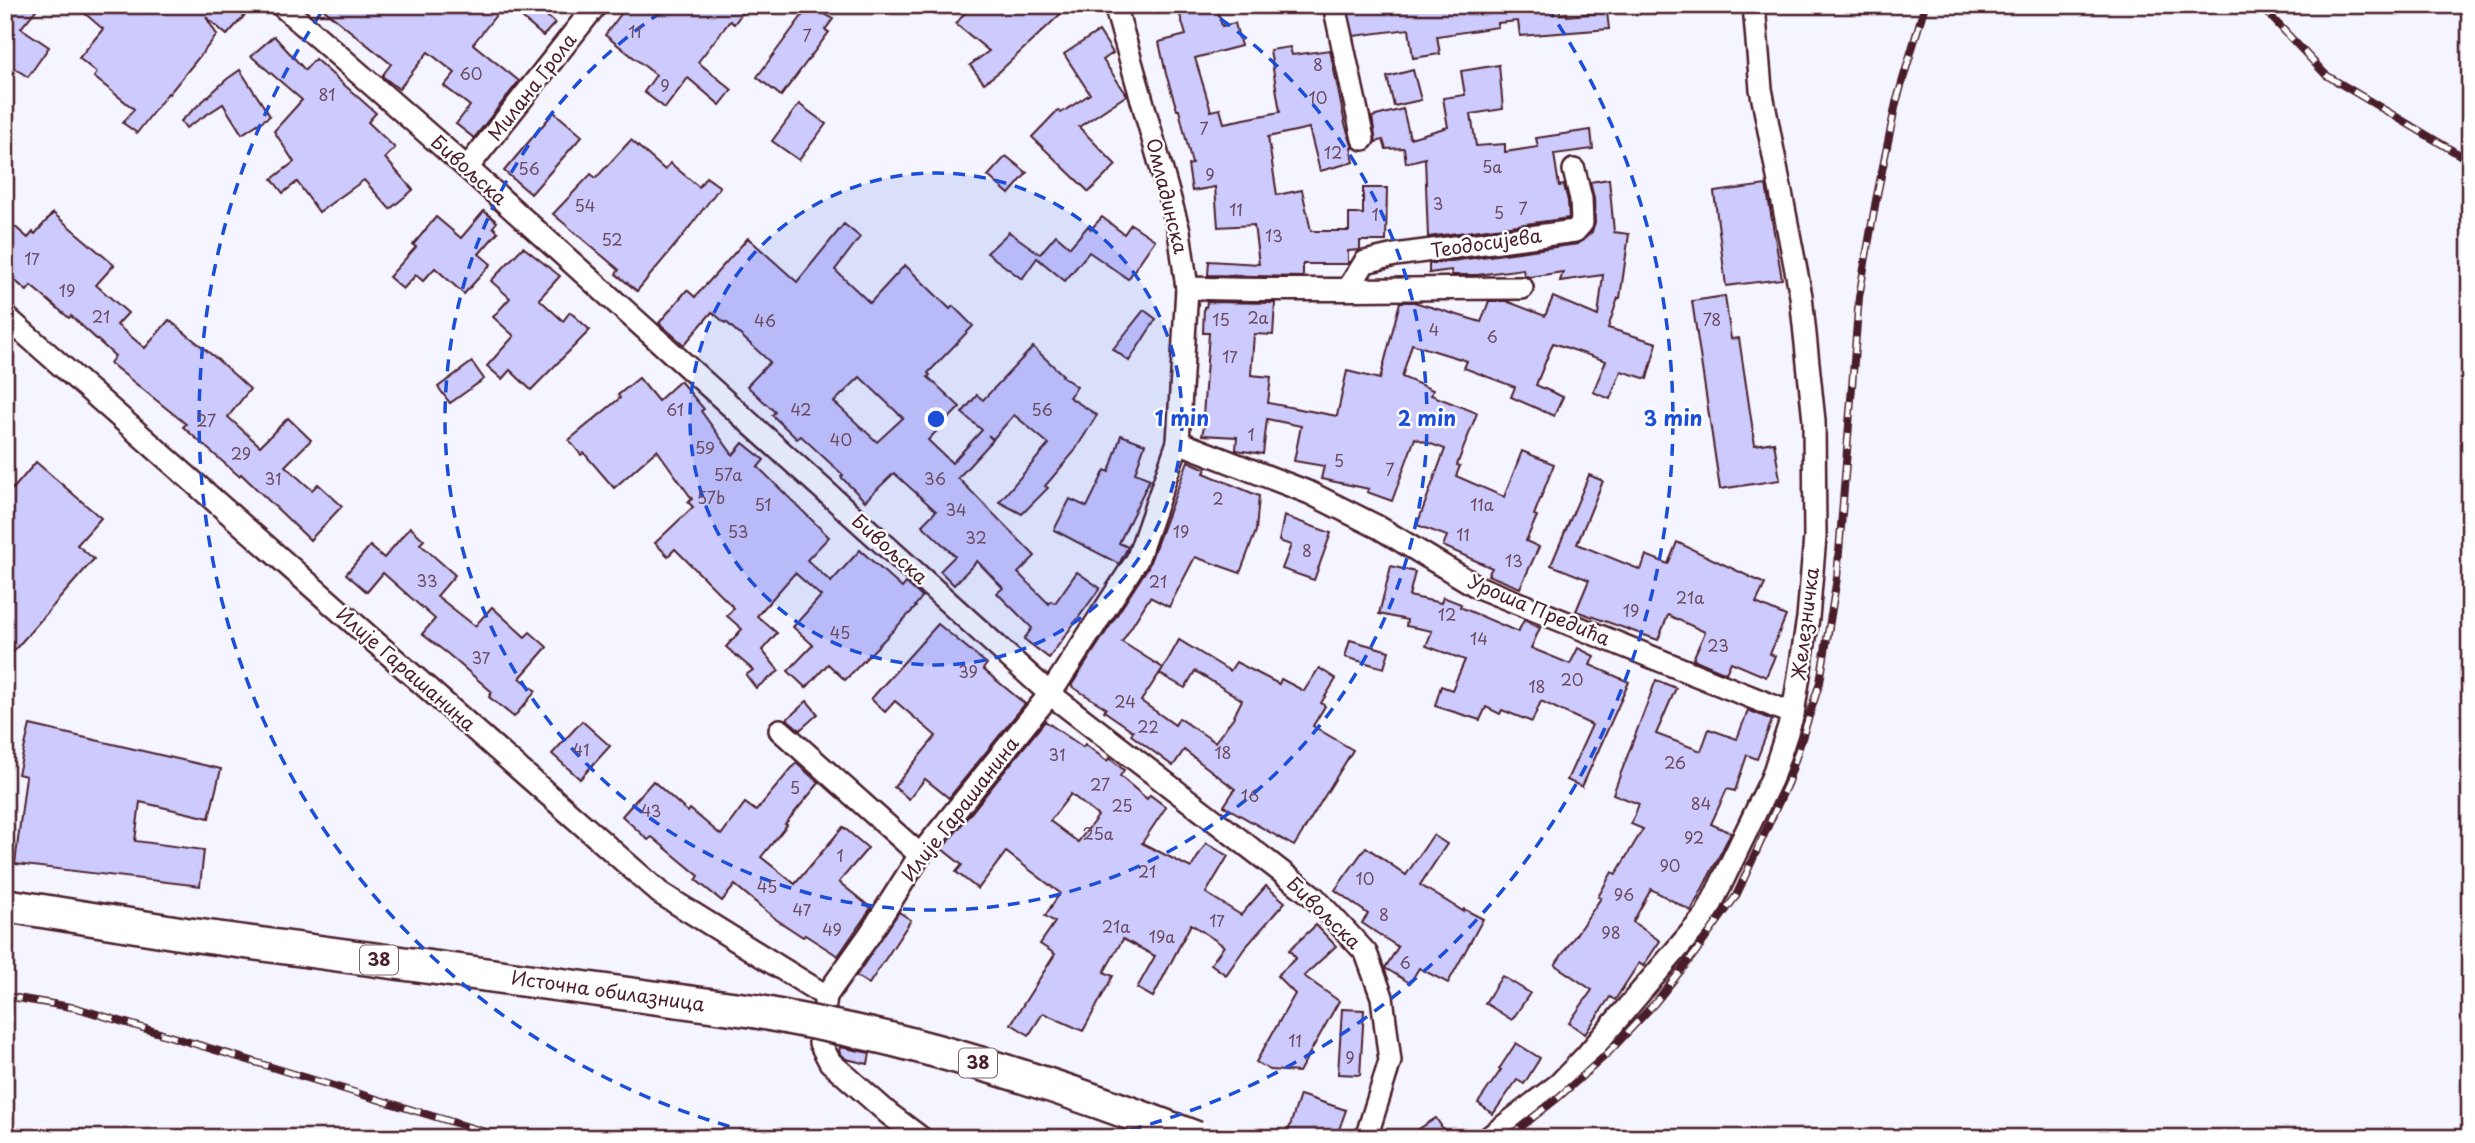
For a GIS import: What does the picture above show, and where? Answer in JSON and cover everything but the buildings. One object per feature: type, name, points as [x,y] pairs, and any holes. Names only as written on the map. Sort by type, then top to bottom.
[{"type":"main road","name":"Источна обилазница","points":[[5,905],[186,934],[754,1011],[903,1042],[967,1059],[1077,1094],[1196,1138]]},
{"type":"street","name":"Бивољска","points":[[281,5],[467,168],[1050,694],[1314,897],[1366,953],[1382,997],[1390,1061],[1366,1138]]},
{"type":"street","name":"Милана Грола","points":[[467,168],[596,5]]},
{"type":"street","name":"Омладинска","points":[[1050,694],[1137,561],[1178,442],[1187,288],[1179,231],[1115,5]]},
{"type":"street","points":[[1334,5],[1363,139]]},
{"type":"street","name":"Железничка","points":[[1488,1138],[1559,1084],[1706,915],[1772,778],[1793,714],[1808,618],[1815,537],[1814,421],[1801,296],[1761,89],[1754,5]]},
{"type":"street","name":"Теодосијева","points":[[1348,289],[1365,262],[1395,255],[1575,231],[1581,223],[1581,199],[1574,170]]},
{"type":"street","name":"Теодосијева","points":[[1187,288],[1278,291],[1522,288]]},
{"type":"street","name":"Илије Гарашанина","points":[[5,316],[660,893],[826,996]]},
{"type":"street","name":"Уроша Предића","points":[[1178,442],[1310,493],[1378,527],[1478,587],[1793,714]]},
{"type":"street","name":"Илије Гарашанина","points":[[921,1138],[830,1062],[820,1043],[826,996],[870,934],[920,855],[1050,694]]},
{"type":"street","points":[[780,730],[920,855]]},
{"type":"railway","points":[[1507,1138],[1607,1054],[1655,1003],[1695,953],[1736,896],[1788,782],[1820,682],[1837,578],[1859,297],[1876,200],[1896,103],[1925,5]]},
{"type":"railway","points":[[2260,5],[2326,75],[2470,161]]},
{"type":"railway","points":[[5,996],[77,1008],[505,1138]]}]
